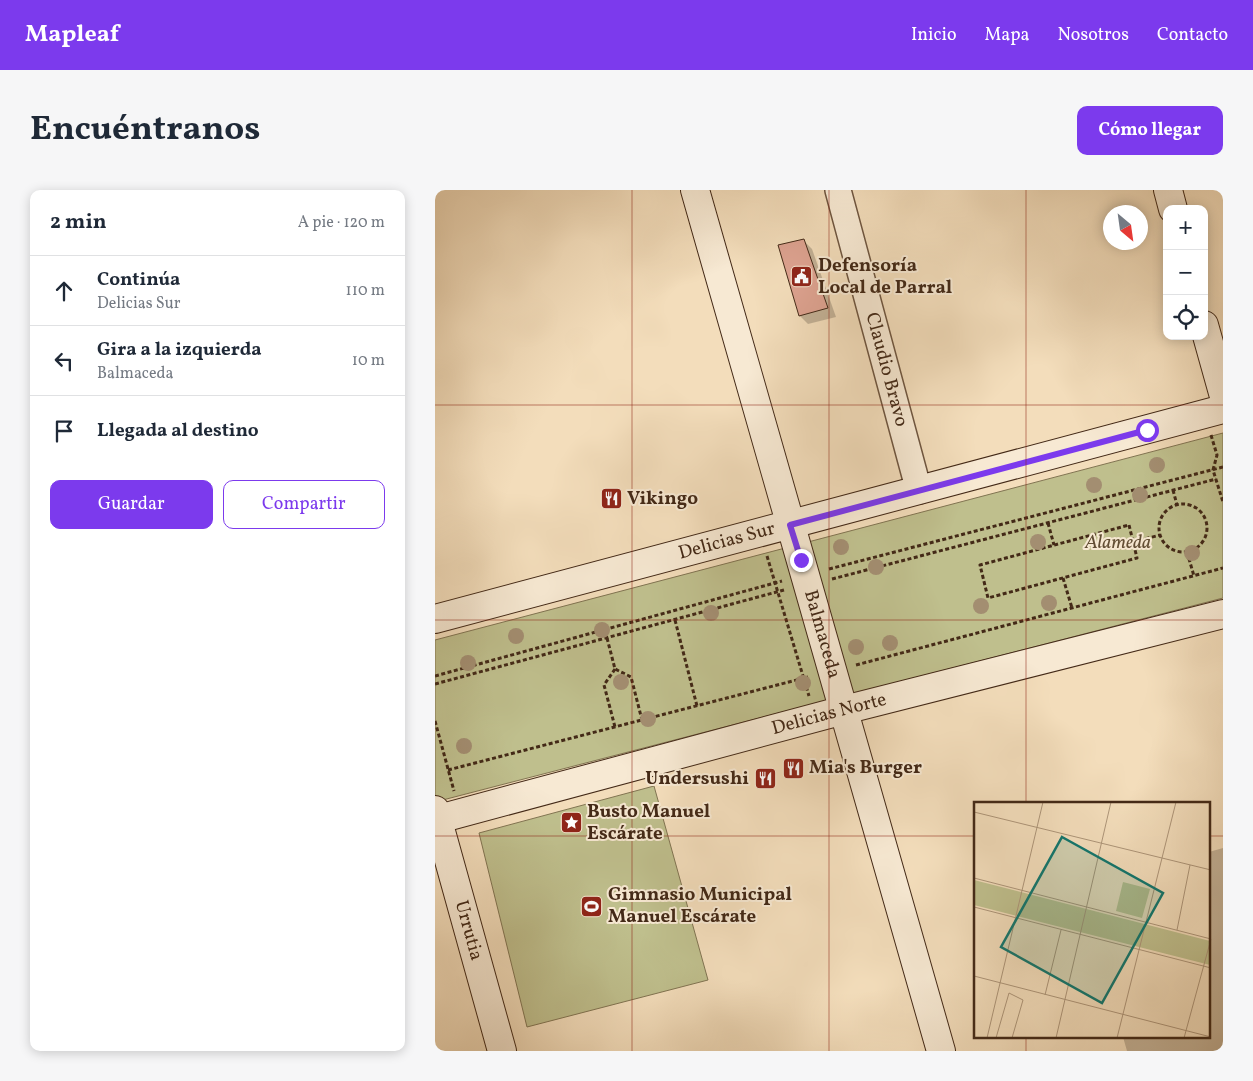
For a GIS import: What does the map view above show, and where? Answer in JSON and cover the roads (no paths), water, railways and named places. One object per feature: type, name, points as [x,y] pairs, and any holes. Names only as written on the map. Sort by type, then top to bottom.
[{"type":"street","name":"Balmaceda","points":[[695,190],[941,1051]]},
{"type":"street","name":"Claudio Bravo","points":[[838,190],[919,491]]},
{"type":"street","points":[[1168,190],[1172,205]]},
{"type":"street","points":[[1208,340],[1223,394]]},
{"type":"street","name":"Delicias Sur","points":[[435,619],[1214,412]]},
{"type":"street","name":"Delicias Norte","points":[[442,815],[1223,614]]},
{"type":"street","name":"Urrutia","points":[[442,815],[502,1051]]},
{"type":"place","name":"Defensoría Local de Parral","points":[[802,277]]},
{"type":"place","name":"Vikingo","points":[[611,499]]},
{"type":"place","name":"Mia's Burger","points":[[793,768]]},
{"type":"place","name":"Undersushi","points":[[765,779]]},
{"type":"place","name":"Busto Manuel Escárate","points":[[571,823]]},
{"type":"place","name":"Gimnasio Municipal Manuel Escárate","points":[[592,906]]},
{"type":"park label","name":"Alameda","points":[[1118,543]]}]
